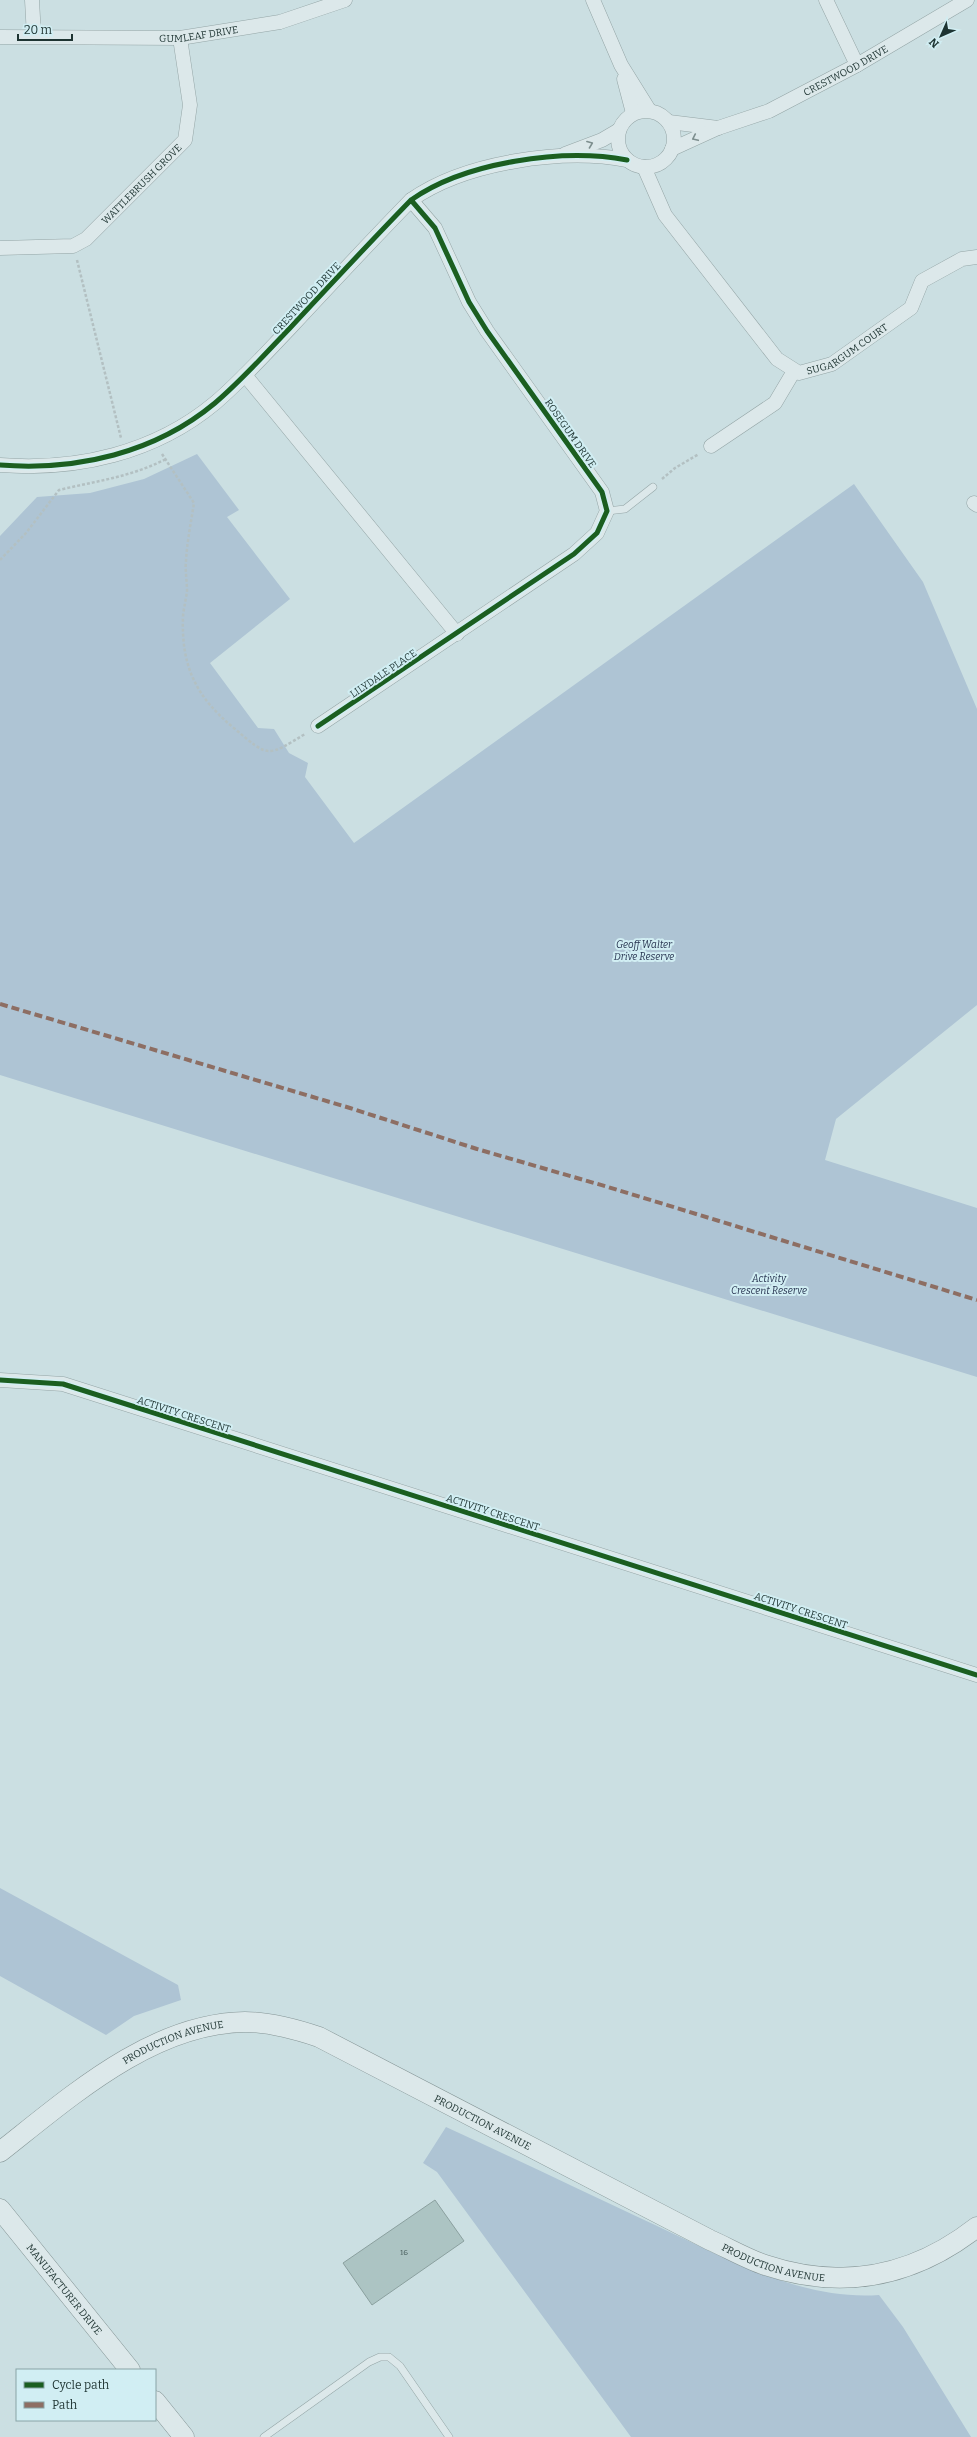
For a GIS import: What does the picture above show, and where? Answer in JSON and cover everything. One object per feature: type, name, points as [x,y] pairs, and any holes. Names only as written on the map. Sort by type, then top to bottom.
[{"type":"main road","name":"PRODUCTION AVENUE","points":[[0,2152],[103,2074],[152,2044],[193,2029],[244,2022],[259,2023],[293,2028],[319,2037],[710,2240],[765,2265],[808,2276],[838,2279],[874,2276],[905,2268],[935,2254],[977,2227]]},
{"type":"main road","name":"MANUFACTURER DRIVE","points":[[0,2209],[129,2369]]},
{"type":"main road","points":[[156,2402],[184,2437]]},
{"type":"street","points":[[32,0],[34,36]]},
{"type":"street","name":"GUMLEAF DRIVE","points":[[0,37],[180,38],[280,22],[345,0]]},
{"type":"street","points":[[593,0],[621,64],[649,110]]},
{"type":"street","points":[[826,0],[857,65]]},
{"type":"street","name":"CRESTWOOD DRIVE","points":[[672,149],[718,128],[769,111],[857,65],[967,0]]},
{"type":"street","name":"WATTLEBRUSH GROVE","points":[[73,246],[86,239],[185,140],[190,105],[180,38]]},
{"type":"street","points":[[621,64],[633,113]]},
{"type":"street","points":[[649,110],[663,116],[673,130],[672,149],[661,163],[644,167],[627,160],[618,146],[618,130],[626,118],[633,113],[649,110]]},
{"type":"street","name":"CRESTWOOD DRIVE","points":[[668,122],[718,128]]},
{"type":"street","name":"CRESTWOOD DRIVE","points":[[0,465],[34,468],[82,464],[125,453],[192,420],[245,375],[411,200],[440,182],[478,170],[561,155],[602,140],[618,130]]},
{"type":"street","name":"CRESTWOOD DRIVE","points":[[561,155],[607,156],[627,160]]},
{"type":"street","name":"SUGARGUM COURT","points":[[661,163],[661,189],[665,215]]},
{"type":"street","name":"SUGARGUM COURT","points":[[644,167],[665,215],[777,359],[794,371],[799,372],[832,364],[910,308],[922,281],[962,259],[977,257]]},
{"type":"street","name":"ROSEGUM DRIVE","points":[[411,200],[435,228],[469,302],[602,492],[607,511]]},
{"type":"street","points":[[0,248],[73,246]]},
{"type":"street","points":[[712,446],[775,403],[794,371]]},
{"type":"street","points":[[245,375],[457,634],[574,554],[597,533],[607,511]]},
{"type":"street","name":"LILYDALE PLACE","points":[[318,726],[457,634]]},
{"type":"street","name":"ACTIVITY CRESCENT","points":[[0,1380],[63,1384],[977,1675]]},
{"type":"lane","points":[[607,511],[625,509],[653,487]]},
{"type":"lane","points":[[264,2437],[369,2362],[380,2357],[389,2357],[400,2366],[449,2437]]},
{"type":"path","points":[[73,246],[125,453]]},
{"type":"path","points":[[153,440],[194,503],[186,561],[186,591],[183,621],[186,658],[192,678],[213,711],[252,744],[268,753],[276,752],[318,726]]},
{"type":"path","points":[[653,487],[675,468],[712,446]]},
{"type":"path","points":[[0,560],[26,533],[59,490],[118,478],[144,470],[166,459]]},
{"type":"green space","name":"Geoff Walter Drive Reserve","points":[[197,454],[239,510],[227,517],[290,599],[210,663],[258,728],[274,729],[289,753],[308,763],[305,777],[354,843],[854,484],[923,582],[977,709],[977,1005],[836,1119],[825,1160],[977,1208],[977,1377],[0,1075],[0,536],[37,497],[90,493],[144,479]]},
{"type":"green space","points":[[0,1888],[178,1985],[181,2000],[134,2016],[106,2035],[0,1976]]},
{"type":"green space","points":[[446,2127],[756,2272],[817,2290],[848,2295],[879,2295],[903,2327],[971,2437],[631,2437],[437,2172],[423,2163]]},
{"type":"building","points":[[435,2200],[464,2241],[372,2305],[343,2263]]},
{"type":"marked path","points":[[0,1004],[350,1108],[477,1149],[608,1187],[977,1300]]},
{"type":"cycle path","points":[[0,465],[58,465],[114,455],[167,435],[192,420],[215,403],[244,376],[411,200],[433,187],[458,176],[486,167],[515,161],[544,157],[573,156],[627,160]]},
{"type":"cycle path","points":[[318,726],[574,554],[597,533],[607,511],[602,492],[487,331],[469,302],[435,228],[411,200]]},
{"type":"cycle path","points":[[0,1380],[63,1384],[977,1675]]},
{"type":"park label","name":"Activity Crescent Reserve","points":[[769,1284]]}]
